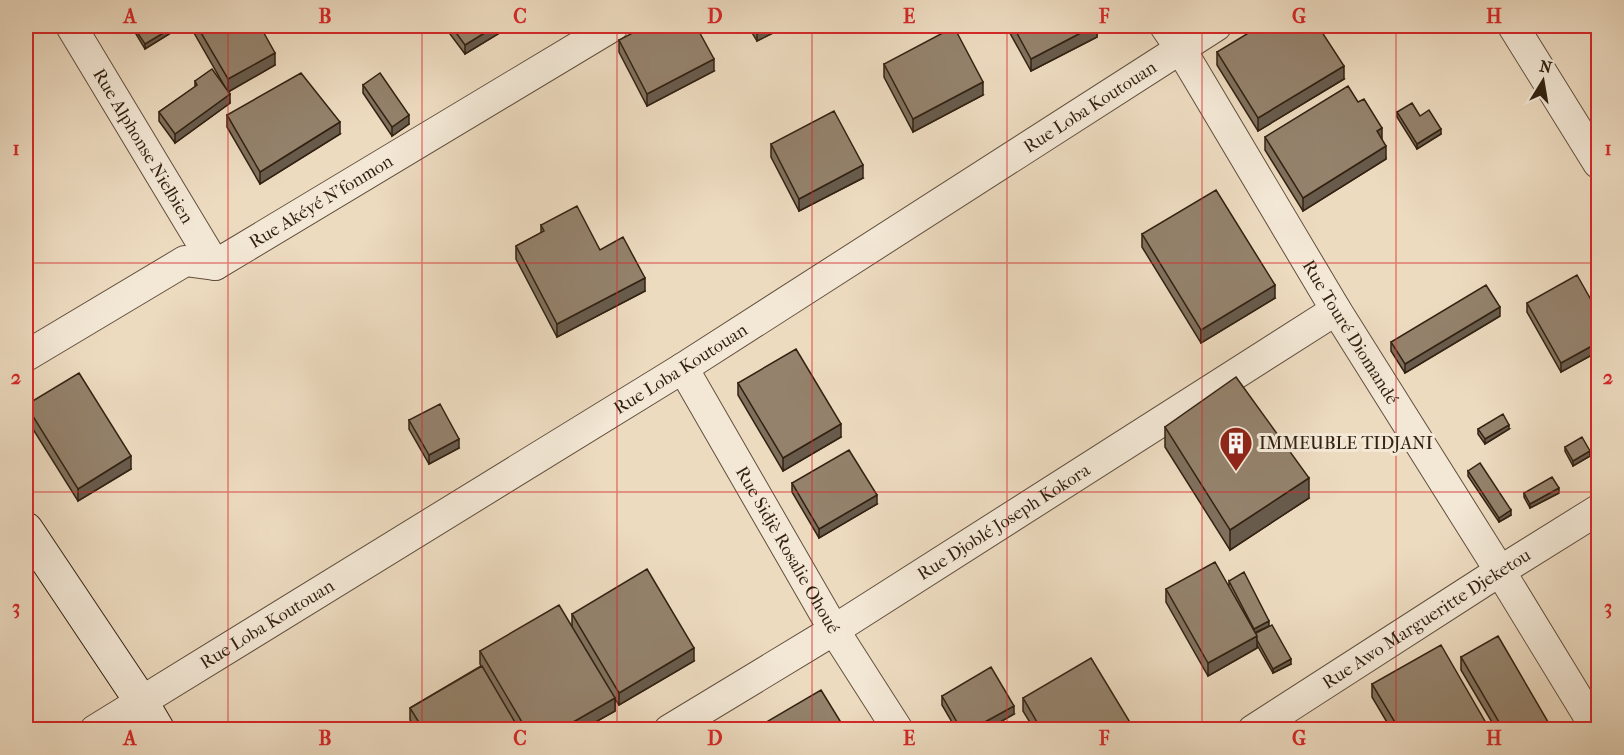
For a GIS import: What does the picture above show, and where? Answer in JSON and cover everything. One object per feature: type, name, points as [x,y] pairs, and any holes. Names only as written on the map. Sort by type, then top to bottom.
[{"type":"main road","points":[[26,529],[158,729]]},
{"type":"street","name":"Rue Akéyé N'fonmon","points":[[215,265],[613,26]]},
{"type":"street","name":"Rue Loba Koutouan","points":[[95,729],[683,368],[1173,37],[1216,26]]},
{"type":"street","points":[[1513,26],[1599,163]]},
{"type":"street","name":"Rue Alphonse Nielbien","points":[[79,28],[215,265]]},
{"type":"street","name":"Rue Touré Diomandé","points":[[1173,37],[1336,310],[1597,729]]},
{"type":"street","points":[[26,357],[184,261],[215,265]]},
{"type":"street","name":"Rue Djoblé Joseph Kokora","points":[[669,729],[834,630],[1336,310]]},
{"type":"street","name":"Rue Sidjè Rosalie Ohoué","points":[[683,368],[834,630],[898,729]]},
{"type":"street","name":"Rue Awo Margueritte Djeketou","points":[[1253,729],[1599,510]]},
{"type":"building","points":[[133,26],[175,26],[145,44]]},
{"type":"building","points":[[197,26],[260,26],[275,53],[228,79]]},
{"type":"building","points":[[451,26],[496,26],[465,45]]},
{"type":"building","points":[[646,26],[696,26],[714,59],[647,94],[619,40]]},
{"type":"building","points":[[1013,26],[1094,26],[1031,59]]},
{"type":"building","points":[[1260,26],[1318,26],[1344,66],[1258,118],[1217,52]]},
{"type":"building","points":[[954,27],[983,82],[913,119],[884,64]]},
{"type":"building","points":[[212,69],[230,94],[175,134],[159,112],[197,85],[195,81]]},
{"type":"building","points":[[301,73],[340,122],[260,172],[227,115]]},
{"type":"building","points":[[380,73],[409,115],[392,127],[363,85]]},
{"type":"building","points":[[1348,86],[1358,102],[1364,99],[1382,128],[1377,131],[1386,146],[1303,198],[1265,137]]},
{"type":"building","points":[[1412,103],[1420,116],[1429,110],[1441,129],[1417,144],[1397,112]]},
{"type":"building","points":[[834,111],[863,165],[799,199],[771,144]]},
{"type":"building","points":[[1216,190],[1275,285],[1201,330],[1142,234]]},
{"type":"building","points":[[577,206],[600,250],[623,237],[645,278],[557,324],[516,246],[544,231],[541,225]]},
{"type":"building","points":[[1577,275],[1599,314],[1599,342],[1561,363],[1527,303]]},
{"type":"building","points":[[1486,285],[1500,307],[1405,364],[1391,342]]},
{"type":"building","points":[[796,349],[841,424],[783,458],[738,383]]},
{"type":"building","points":[[79,373],[131,456],[78,489],[26,405]]},
{"type":"building","name":"IMMEUBLE TIDJANI","points":[[1236,377],[1309,478],[1230,530],[1165,427]]},
{"type":"building","points":[[440,404],[459,439],[429,455],[409,420]]},
{"type":"building","points":[[1503,414],[1509,425],[1485,439],[1478,429]]},
{"type":"building","points":[[1582,437],[1590,451],[1573,461],[1565,447]]},
{"type":"building","points":[[849,450],[877,495],[819,529],[792,483]]},
{"type":"building","points":[[1480,463],[1511,510],[1499,518],[1468,471]]},
{"type":"building","points":[[1552,477],[1559,488],[1530,504],[1524,493]]},
{"type":"building","points":[[1215,562],[1257,636],[1208,663],[1166,589]]},
{"type":"building","points":[[647,569],[694,648],[619,693],[572,614]]},
{"type":"building","points":[[1244,572],[1269,621],[1254,629],[1229,581]]},
{"type":"building","points":[[559,605],[615,698],[561,729],[526,729],[480,651]]},
{"type":"building","points":[[1272,625],[1291,659],[1273,669],[1257,640],[1256,633]]},
{"type":"building","points":[[1498,636],[1551,727],[1547,729],[1503,729],[1461,657]]},
{"type":"building","points":[[1441,645],[1486,723],[1474,729],[1399,729],[1372,684]]},
{"type":"building","points":[[1091,658],[1134,729],[1041,729],[1023,698]]},
{"type":"building","points":[[482,666],[519,729],[423,729],[410,708]]},
{"type":"building","points":[[991,667],[1014,706],[972,729],[961,729],[942,696]]},
{"type":"building","points":[[821,690],[845,729],[759,729],[758,727]]},
{"type":"place","name":"IMMEUBLE TIDJANI","points":[[1236,472]]}]
